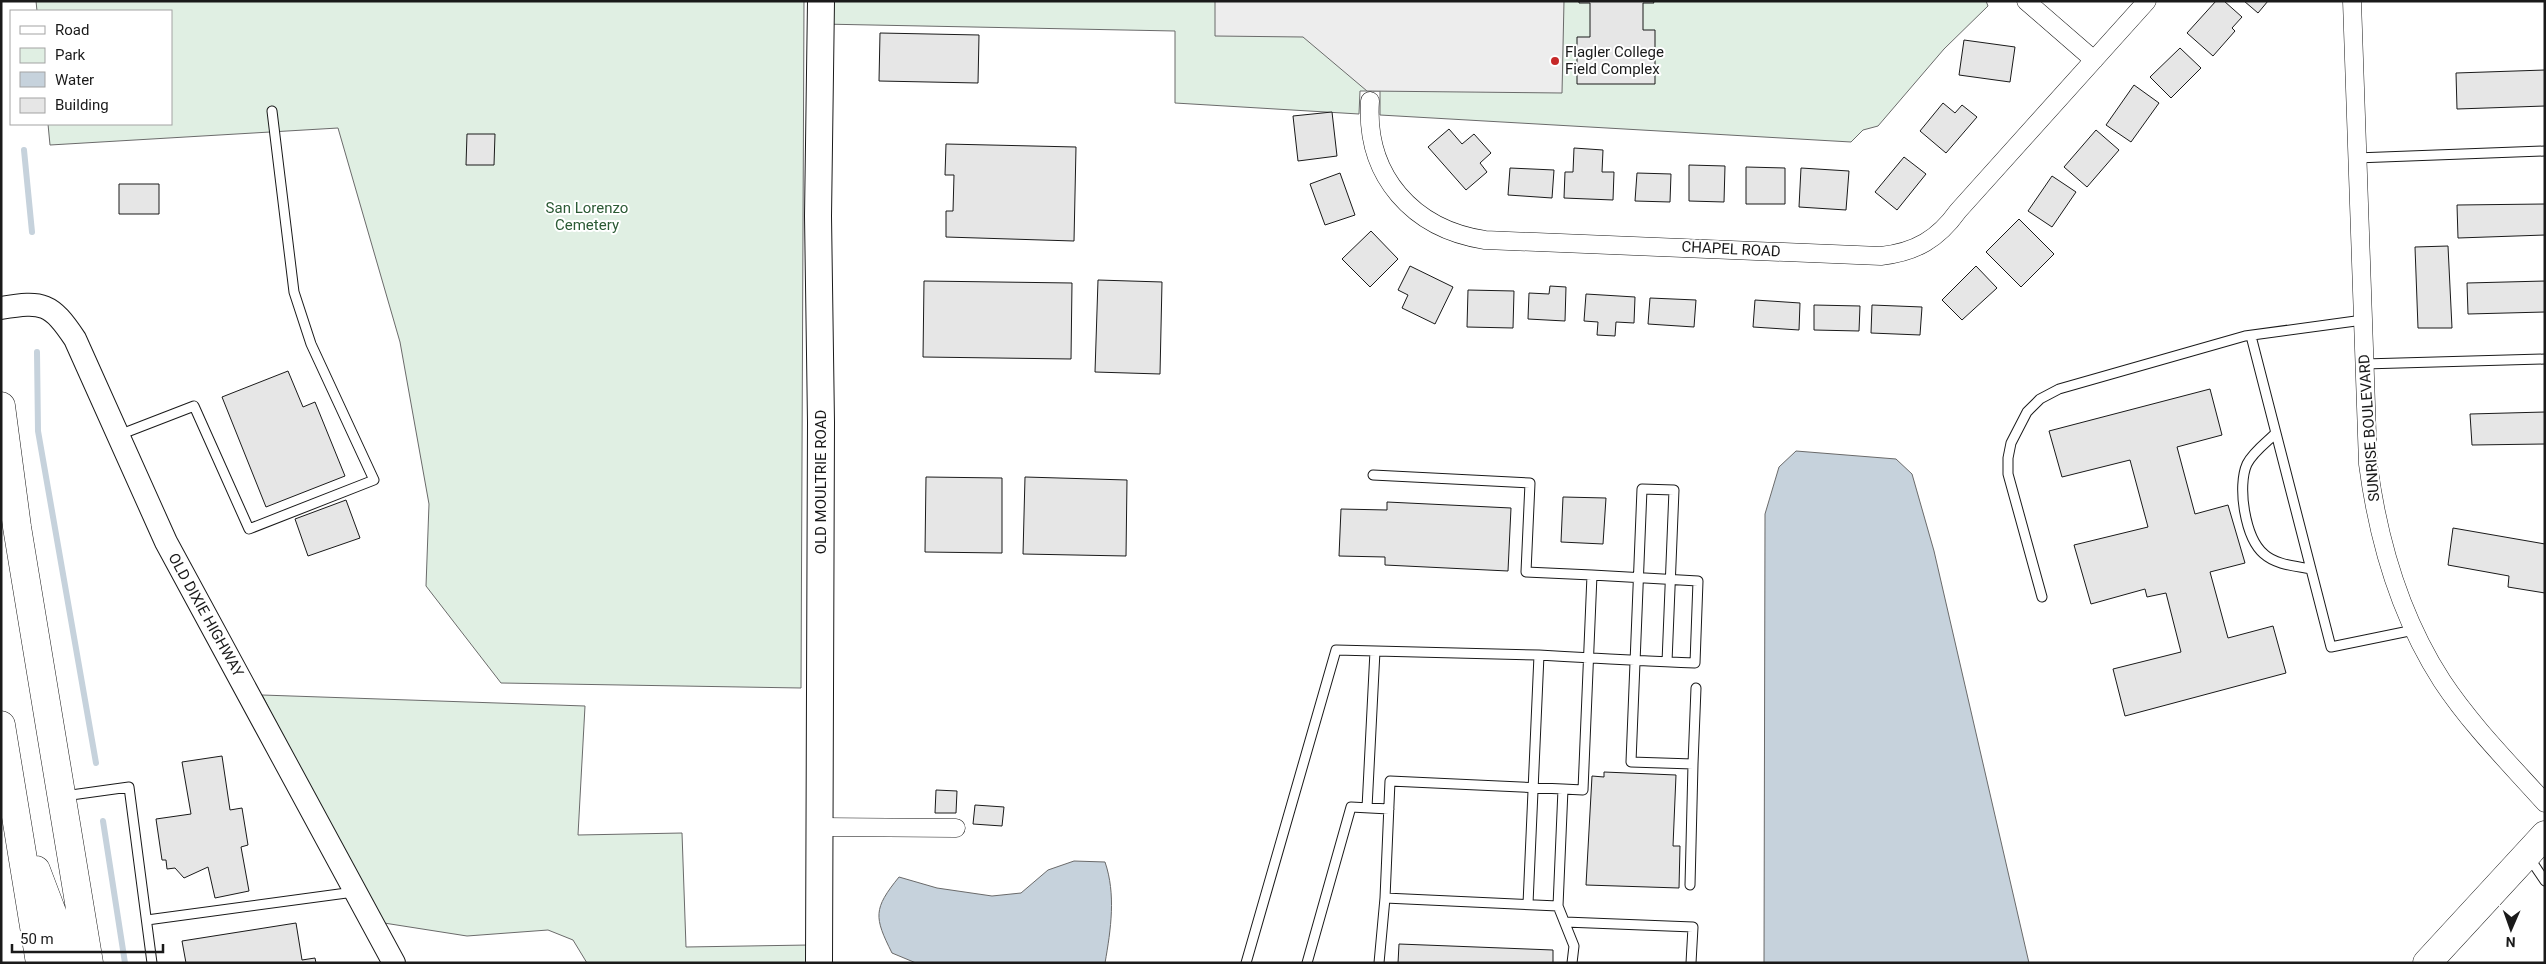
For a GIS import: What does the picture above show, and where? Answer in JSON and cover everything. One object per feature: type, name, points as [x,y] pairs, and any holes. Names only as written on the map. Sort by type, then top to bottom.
[{"type":"main road","name":"OLD MOULTRIE ROAD","points":[[819,963],[821,422],[818,216],[821,1]]},
{"type":"main road","points":[[1,406],[17,527],[89,963]]},
{"type":"main road","points":[[2,734],[21,963]]},
{"type":"main road","points":[[10,834],[40,963]]},
{"type":"main road","points":[[10,834],[45,890],[56,923],[64,963]]},
{"type":"main road","points":[[2427,963],[2536,844]]},
{"type":"street","points":[[2026,1],[2094,60]]},
{"type":"street","name":"CHAPEL ROAD","points":[[1370,101],[1371,137],[1378,160],[1388,181],[1403,200],[1428,221],[1465,237],[1485,240],[1882,256],[1900,254],[1918,248],[1941,232],[2147,1]]},
{"type":"street","name":"SUNRISE BOULEVARD","points":[[2352,1],[2368,464],[2374,508],[2384,552],[2414,630],[2443,682],[2486,738],[2545,803]]},
{"type":"street","name":"OLD DIXIE HIGHWAY","points":[[1,308],[29,303],[49,308],[64,322],[75,339],[166,542],[394,963]]},
{"type":"street","points":[[820,827],[956,828]]},
{"type":"lane","points":[[119,435],[194,406],[249,529],[374,480],[311,344],[294,292],[272,110]]},
{"type":"lane","points":[[2356,158],[2545,151]]},
{"type":"lane","points":[[2042,597],[2008,474],[2011,443],[2027,412],[2040,399],[2059,389],[2251,336],[2363,320]]},
{"type":"lane","points":[[2251,336],[2331,647],[2414,630]]},
{"type":"lane","points":[[2364,364],[2545,360]]},
{"type":"lane","points":[[2276,434],[2247,463],[2242,482],[2242,499],[2252,539],[2264,554],[2279,562],[2311,569]]},
{"type":"lane","points":[[1246,963],[1336,650],[1539,655],[1696,663],[1698,580],[1526,572],[1530,483],[1373,474]]},
{"type":"lane","points":[[1667,662],[1674,490],[1642,489],[1631,762],[1693,764]]},
{"type":"lane","points":[[1379,963],[1385,898],[1390,781],[1583,790],[1592,575]]},
{"type":"lane","points":[[1367,808],[1375,651]]},
{"type":"lane","points":[[1528,904],[1539,655]]},
{"type":"lane","points":[[1690,885],[1696,688]]},
{"type":"lane","points":[[62,797],[130,787],[152,963]]},
{"type":"lane","points":[[1563,789],[1558,906],[1574,946],[1572,963]]},
{"type":"lane","points":[[1307,963],[1351,807],[1389,809]]},
{"type":"lane","points":[[2536,844],[2545,881]]},
{"type":"lane","points":[[147,920],[354,892]]},
{"type":"lane","points":[[1385,898],[1558,906]]},
{"type":"lane","points":[[1565,922],[1693,927],[1691,963]]},
{"type":"green space","name":"San Lorenzo Cemetery","points":[[36,1],[804,1],[801,688],[501,683],[426,586],[429,504],[400,342],[338,128],[50,145],[48,125],[172,125],[172,10],[37,10]]},
{"type":"green space","name":"Flagler College Field Complex","points":[[821,1],[1986,1],[1988,6],[1944,49],[1878,126],[1863,130],[1851,142],[1380,115],[1380,91],[1360,91],[1359,114],[1175,103],[1175,31],[821,24]]},
{"type":"green space","points":[[262,695],[585,706],[578,835],[682,833],[686,947],[809,945],[809,963],[587,963],[573,940],[548,930],[467,936],[384,923],[332,831]]},
{"type":"shaded area","points":[[1215,1],[1564,1],[1562,93],[1367,91],[1303,37],[1215,36]]},
{"type":"water","points":[[1796,451],[1896,459],[1912,474],[1934,551],[2029,963],[1764,963],[1765,514],[1779,467]]},
{"type":"water","points":[[1074,861],[1105,862],[1110,887],[1111,925],[1105,963],[916,963],[892,953],[879,922],[879,914],[884,897],[899,877],[937,888],[992,896],[1021,893],[1048,870]]},
{"type":"building","points":[[1579,1],[1653,1],[1654,3],[1643,3],[1643,30],[1655,30],[1655,84],[1577,84],[1577,37],[1590,37],[1590,3],[1579,3]]},
{"type":"building","points":[[2216,1],[2224,1],[2242,17],[2232,28],[2235,31],[2213,56],[2187,33]]},
{"type":"building","points":[[2244,1],[2268,1],[2258,13]]},
{"type":"building","points":[[880,33],[979,35],[978,83],[879,81]]},
{"type":"building","points":[[1964,40],[2015,47],[2010,82],[1959,75]]},
{"type":"building","points":[[2180,48],[2201,68],[2171,98],[2150,77]]},
{"type":"building","points":[[2545,70],[2545,106],[2457,109],[2456,73]]},
{"type":"building","points":[[2134,85],[2159,103],[2131,142],[2106,125]]},
{"type":"building","points":[[1943,103],[1955,113],[1962,105],[1977,117],[1946,153],[1920,131]]},
{"type":"building","points":[[1332,112],[1337,156],[1298,161],[1293,116]]},
{"type":"building","points":[[1449,129],[1462,144],[1474,134],[1491,153],[1480,163],[1487,172],[1466,190],[1428,147]]},
{"type":"building","points":[[2096,130],[2119,150],[2087,187],[2064,167]]},
{"type":"building","points":[[467,134],[495,134],[494,165],[466,165]]},
{"type":"building","points":[[946,144],[1076,147],[1074,241],[946,237],[946,211],[953,211],[954,175],[945,175]]},
{"type":"building","points":[[1574,148],[1603,150],[1602,172],[1614,172],[1613,200],[1564,198],[1565,172],[1573,172]]},
{"type":"building","points":[[1904,157],[1926,174],[1897,210],[1875,192]]},
{"type":"building","points":[[1689,165],[1725,166],[1724,202],[1689,201]]},
{"type":"building","points":[[1746,167],[1785,168],[1785,204],[1746,204]]},
{"type":"building","points":[[1510,168],[1554,170],[1552,198],[1508,195]]},
{"type":"building","points":[[1801,168],[1849,171],[1846,210],[1799,207]]},
{"type":"building","points":[[1340,173],[1355,215],[1325,225],[1310,184]]},
{"type":"building","points":[[1637,173],[1671,174],[1670,202],[1635,201]]},
{"type":"building","points":[[2052,176],[2076,192],[2052,227],[2028,211]]},
{"type":"building","points":[[119,184],[159,184],[159,214],[119,214]]},
{"type":"building","points":[[2545,204],[2545,235],[2458,238],[2457,205]]},
{"type":"building","points":[[2019,219],[2054,254],[2021,287],[1986,252]]},
{"type":"building","points":[[1371,231],[1398,259],[1370,287],[1342,259]]},
{"type":"building","points":[[2448,246],[2452,328],[2418,328],[2415,247]]},
{"type":"building","points":[[1410,266],[1453,287],[1435,324],[1402,308],[1408,295],[1398,290]]},
{"type":"building","points":[[1976,266],[1997,288],[1962,320],[1942,300]]},
{"type":"building","points":[[1098,280],[1162,282],[1160,374],[1095,372]]},
{"type":"building","points":[[924,281],[1072,283],[1071,359],[923,357]]},
{"type":"building","points":[[2545,281],[2545,312],[2468,314],[2467,283]]},
{"type":"building","points":[[1550,286],[1566,287],[1565,321],[1528,319],[1529,293],[1549,294]]},
{"type":"building","points":[[1468,290],[1514,291],[1513,328],[1467,327]]},
{"type":"building","points":[[1586,294],[1635,297],[1634,323],[1616,322],[1615,336],[1597,335],[1598,322],[1584,321]]},
{"type":"building","points":[[1650,298],[1696,300],[1694,327],[1648,324]]},
{"type":"building","points":[[1755,300],[1800,303],[1799,330],[1753,327]]},
{"type":"building","points":[[1814,305],[1860,306],[1859,331],[1814,330]]},
{"type":"building","points":[[1872,305],[1922,307],[1920,335],[1871,333]]},
{"type":"building","points":[[288,371],[303,407],[315,402],[345,476],[266,507],[222,397]]},
{"type":"building","points":[[2210,389],[2222,435],[2177,447],[2195,514],[2228,505],[2245,563],[2210,572],[2228,638],[2273,626],[2286,673],[2125,716],[2113,669],[2181,652],[2166,593],[2147,597],[2145,589],[2091,604],[2074,545],[2148,527],[2130,460],[2062,477],[2049,431]]},
{"type":"building","points":[[2545,412],[2545,444],[2472,445],[2470,414]]},
{"type":"building","points":[[926,477],[1002,478],[1002,553],[925,552]]},
{"type":"building","points":[[1025,477],[1127,480],[1126,556],[1023,554]]},
{"type":"building","points":[[1563,497],[1606,498],[1603,544],[1561,542]]},
{"type":"building","points":[[346,500],[360,538],[308,556],[295,519]]},
{"type":"building","points":[[1387,502],[1511,508],[1508,571],[1385,565],[1385,557],[1339,556],[1341,509],[1387,510]]},
{"type":"building","points":[[2453,528],[2545,544],[2545,593],[2508,587],[2509,576],[2448,565]]},
{"type":"building","points":[[222,756],[230,810],[242,808],[248,845],[241,847],[249,891],[215,898],[208,867],[184,878],[175,868],[167,869],[166,860],[162,860],[156,819],[191,814],[182,762]]},
{"type":"building","points":[[1604,772],[1676,775],[1673,846],[1680,846],[1679,888],[1586,885],[1592,776],[1604,777]]},
{"type":"building","points":[[936,790],[957,791],[956,813],[935,813]]},
{"type":"building","points":[[975,805],[1004,807],[1002,826],[973,824]]},
{"type":"building","points":[[296,923],[302,960],[315,958],[316,963],[186,963],[182,941]]},
{"type":"building","points":[[1399,944],[1553,950],[1553,963],[1398,963]]},
{"type":"waterway","points":[[24,150],[32,232]]},
{"type":"waterway","points":[[37,352],[38,431],[96,763]]},
{"type":"waterway","points":[[103,821],[125,963]]},
{"type":"place","name":"Flagler College Field Complex","points":[[1555,61]]}]
